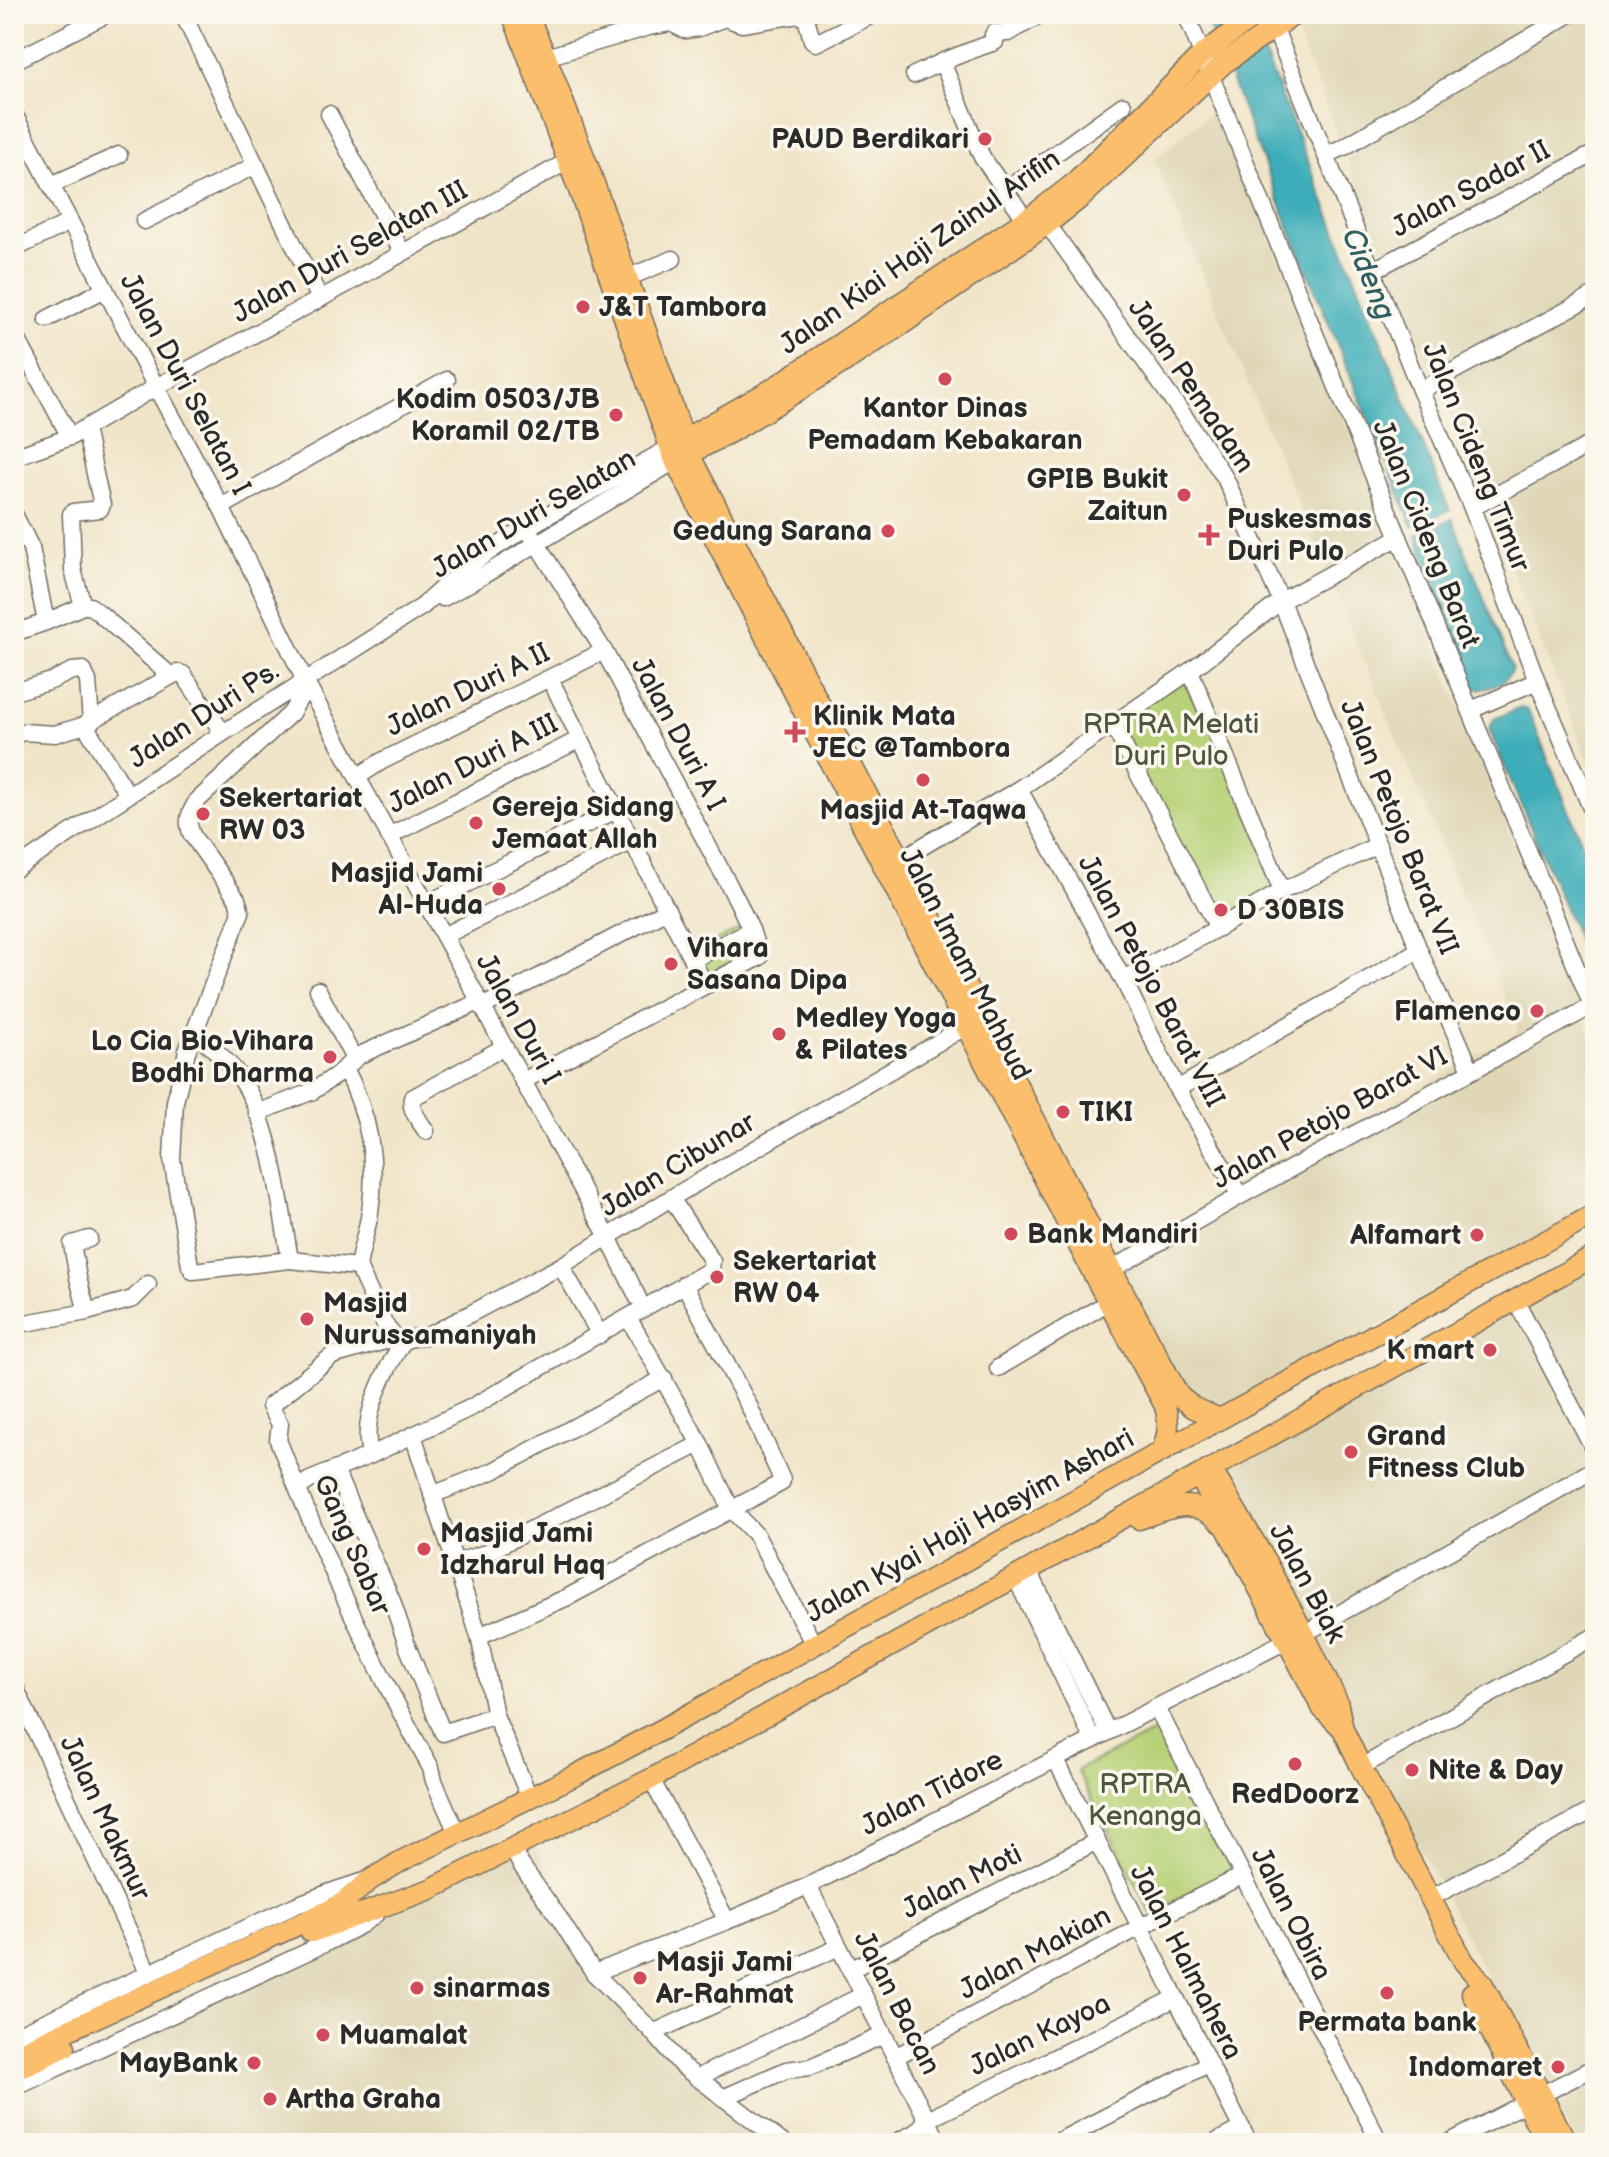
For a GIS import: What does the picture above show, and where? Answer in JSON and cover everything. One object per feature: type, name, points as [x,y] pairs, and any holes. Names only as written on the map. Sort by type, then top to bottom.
[{"type":"main road","points":[[512,14],[560,114]]},
{"type":"main road","points":[[527,14],[546,57],[560,114],[679,451]]},
{"type":"main road","name":"Jalan Kiai Haji Zainul Arifin","points":[[1036,219],[1083,196],[1257,14]]},
{"type":"main road","name":"Jalan Kiai Haji Zainul Arifin","points":[[679,451],[898,327],[1036,219],[1126,131],[1213,58],[1295,14]]},
{"type":"main road","points":[[575,157],[627,278],[679,451]]},
{"type":"main road","name":"Jalan Imam Mahbud","points":[[679,451],[1116,1298],[1168,1415],[1169,1428],[1161,1452]]},
{"type":"main road","name":"Jalan Kyai Haji Hasyim Ashari","points":[[14,2071],[316,1924],[370,1880],[401,1861],[530,1799],[663,1729],[1595,1214]]},
{"type":"main road","name":"Jalan Kyai Haji Hasyim Ashari","points":[[14,2055],[316,1924],[385,1907],[431,1889],[651,1779],[1595,1256]]},
{"type":"main road","name":"Jalan Imam Mahbud","points":[[1116,1298],[1179,1396],[1194,1408],[1220,1419]]},
{"type":"main road","name":"Jalan Biak","points":[[1205,1472],[1226,1527],[1294,1637]]},
{"type":"main road","name":"Jalan Biak","points":[[1205,1472],[1261,1553],[1323,1709],[1343,1729],[1464,1962],[1482,1983],[1534,2099],[1546,2143]]},
{"type":"main road","points":[[1079,1541],[1158,1512],[1191,1505],[1209,1511],[1226,1527]]},
{"type":"main road","name":"Jalan Biak","points":[[1534,2099],[1567,2143]]},
{"type":"street","points":[[14,61],[107,14]]},
{"type":"street","points":[[183,14],[320,299]]},
{"type":"street","points":[[546,57],[649,27],[671,23],[685,30],[725,18],[742,24],[805,14],[812,40],[816,43],[874,14]]},
{"type":"street","points":[[914,75],[981,46],[993,44],[994,33],[1008,33],[1042,14]]},
{"type":"street","name":"Jalan Cideng Barat","points":[[1186,14],[1213,58],[1399,537],[1476,708],[1594,1010]]},
{"type":"street","points":[[1326,155],[1570,14]]},
{"type":"street","name":"Jalan Cideng Timur","points":[[1271,25],[1421,392],[1472,508],[1537,681],[1595,817]]},
{"type":"street","name":"Jalan Pemadam","points":[[942,62],[982,157],[1005,190],[1056,236],[1225,478],[1281,601]]},
{"type":"street","points":[[1005,190],[1118,108],[1126,131]]},
{"type":"street","name":"Jalan Duri Selatan I","points":[[14,114],[221,507],[305,681]]},
{"type":"street","points":[[329,114],[402,252]]},
{"type":"street","name":"Jalan Sadar II","points":[[1372,271],[1595,153]]},
{"type":"street","points":[[51,185],[119,155]]},
{"type":"street","name":"Jalan Duri Selatan III","points":[[14,457],[85,429],[575,157]]},
{"type":"street","points":[[144,221],[256,165]]},
{"type":"street","points":[[14,249],[70,222]]},
{"type":"street","points":[[627,278],[673,259]]},
{"type":"street","points":[[47,319],[105,289]]},
{"type":"street","points":[[1421,392],[1437,380],[1595,295]]},
{"type":"street","points":[[14,333],[70,437]]},
{"type":"street","points":[[221,507],[447,380]]},
{"type":"street","points":[[83,606],[73,570],[71,514],[100,509],[102,505],[85,429]]},
{"type":"street","points":[[1472,508],[1595,443]]},
{"type":"street","name":"Jalan Duri Selatan","points":[[423,606],[462,572],[527,528],[679,451]]},
{"type":"street","name":"Jalan Duri Selatan","points":[[423,606],[537,544],[679,451]]},
{"type":"street","points":[[14,514],[31,548],[46,622]]},
{"type":"street","name":"Jalan Duri A I","points":[[527,528],[604,651],[751,930],[760,957],[705,985]]},
{"type":"street","points":[[892,864],[1019,789],[1190,671],[1281,601],[1399,537]]},
{"type":"street","name":"Jalan Petojo Barat VII","points":[[1281,601],[1419,950],[1471,1070]]},
{"type":"street","points":[[14,633],[90,606],[171,676]]},
{"type":"street","name":"Jalan Duri Ps.","points":[[17,862],[128,795],[423,606]]},
{"type":"street","name":"Jalan Duri A II","points":[[357,777],[382,761],[604,651]]},
{"type":"street","points":[[14,692],[75,670],[83,670],[88,681],[88,724],[128,795]]},
{"type":"street","points":[[1190,671],[1282,891]]},
{"type":"street","points":[[14,736],[22,732],[55,734],[88,724],[177,673],[183,674],[223,733]]},
{"type":"street","points":[[523,1081],[705,985],[550,679]]},
{"type":"street","points":[[305,681],[291,713],[197,801],[190,813],[187,824],[192,835],[237,899],[241,912],[187,1051],[175,1102],[172,1159],[193,1271],[290,1260],[358,1267]]},
{"type":"street","name":"Jalan Duri I","points":[[305,681],[608,1237],[638,1298]]},
{"type":"street","points":[[1476,708],[1537,681]]},
{"type":"street","points":[[1113,725],[1218,928]]},
{"type":"street","name":"Jalan Duri A III","points":[[389,836],[580,739]]},
{"type":"street","name":"Jalan Petojo Barat VIII","points":[[1019,789],[1123,979],[1177,1089],[1240,1196]]},
{"type":"street","points":[[426,904],[616,810]]},
{"type":"street","points":[[444,936],[632,841]]},
{"type":"street","points":[[1123,979],[1282,891],[1378,845]]},
{"type":"street","points":[[257,1113],[313,1091],[350,1064],[392,1040],[481,1004],[667,910]]},
{"type":"street","points":[[692,960],[751,930]]},
{"type":"street","points":[[1177,1089],[1419,950]]},
{"type":"street","points":[[318,990],[350,1064],[371,1136],[373,1176],[370,1212],[358,1267],[385,1325],[399,1339],[373,1403],[368,1434],[371,1455]]},
{"type":"street","name":"Jalan Petojo Barat VI","points":[[1104,1275],[1240,1196],[1471,1070],[1576,1014],[1594,1010]]},
{"type":"street","name":"Jalan Cibunar","points":[[399,1339],[430,1335],[561,1266],[671,1198],[973,1022]]},
{"type":"street","points":[[195,1032],[238,1075],[257,1113],[267,1142],[290,1260]]},
{"type":"street","points":[[426,1131],[412,1108],[412,1098],[504,1047]]},
{"type":"street","points":[[298,1488],[472,1407],[705,1273],[711,1268],[712,1261],[671,1198]]},
{"type":"street","points":[[87,1312],[72,1244],[89,1239]]},
{"type":"street","points":[[561,1266],[600,1335]]},
{"type":"street","points":[[14,1325],[87,1312],[133,1299],[148,1284]]},
{"type":"street","points":[[479,1636],[568,1597],[779,1486],[782,1480],[750,1408],[684,1284]]},
{"type":"street","points":[[998,1368],[1116,1298]]},
{"type":"street","points":[[1516,1301],[1595,1451]]},
{"type":"street","points":[[629,1319],[700,1444],[731,1509],[756,1535],[814,1645]]},
{"type":"street","name":"Gang Sabar","points":[[399,1339],[332,1356],[270,1406],[280,1424],[278,1440],[326,1560],[431,1768],[457,1833]]},
{"type":"street","points":[[432,1495],[493,1471],[664,1378]]},
{"type":"street","points":[[413,1435],[479,1636],[495,1715],[530,1799]]},
{"type":"street","points":[[454,1563],[483,1554],[700,1444]]},
{"type":"street","name":"Jalan Tidore","points":[[594,1973],[808,1886],[1314,1628],[1595,1469]]},
{"type":"street","points":[[335,1470],[392,1601],[443,1733],[495,1715]]},
{"type":"street","points":[[1022,1573],[1101,1736]]},
{"type":"street","points":[[1361,1767],[1595,1636]]},
{"type":"street","name":"Jalan Makmur","points":[[14,1685],[148,1972]]},
{"type":"street","name":"Jalan Obira","points":[[1157,1708],[1380,2143]]},
{"type":"street","name":"Jalan Halmahera","points":[[1056,1760],[1246,2136]]},
{"type":"street","points":[[651,1779],[727,1921]]},
{"type":"street","points":[[1431,1898],[1593,1815]]},
{"type":"street","name":"Jalan Moti","points":[[850,1970],[1097,1841]]},
{"type":"street","points":[[512,1848],[594,1973],[682,2066],[783,2143]]},
{"type":"street","name":"Jalan Makian","points":[[895,2057],[1243,1875]]},
{"type":"street","name":"Jalan Kyai Haji Hasyim Ashari","points":[[14,2036],[296,1905],[370,1880]]},
{"type":"street","name":"Jalan Bacan","points":[[808,1886],[939,2143]]},
{"type":"street","name":"Jalan Kyai Haji Hasyim Ashari","points":[[14,2088],[324,1944],[361,1925],[385,1907]]},
{"type":"street","points":[[653,2033],[839,1947]]},
{"type":"street","points":[[697,2078],[863,1995]]},
{"type":"street","name":"Jalan Kayoa","points":[[895,2143],[916,2132],[927,2120],[1176,1998]]},
{"type":"street","points":[[723,2098],[786,2070],[810,2067],[884,2035]]},
{"type":"street","points":[[1055,2143],[1208,2064]]},
{"type":"street","points":[[1448,2143],[1595,2067]]},
{"type":"street","points":[[1214,2143],[1246,2136]]},
{"type":"shaded area","points":[[1326,14],[1595,14],[1595,777],[1295,30]]},
{"type":"shaded area","points":[[1219,106],[1595,1047],[1595,1207],[1200,1424],[1120,1261],[1519,1031],[1154,159]]},
{"type":"shaded area","points":[[1595,1268],[1595,2143],[1575,2143],[1221,1470]]},
{"type":"shaded area","points":[[532,1843],[606,1978],[698,2067],[785,2143],[14,2143],[14,2090]]},
{"type":"green space","name":"RPTRA Melati Duri Pulo","points":[[1190,671],[1282,891],[1218,928],[1113,725]]},
{"type":"green space","points":[[740,929],[752,952],[707,975],[695,951]]},
{"type":"green space","name":"RPTRA Kenanga","points":[[1162,1728],[1232,1871],[1151,1914],[1077,1770]]},
{"type":"water","points":[[1204,14],[1245,14],[1213,37]]},
{"type":"water","points":[[1261,46],[1450,511],[1413,527],[1227,69]]},
{"type":"water","points":[[1452,518],[1512,669],[1506,679],[1491,687],[1474,688],[1416,534]]},
{"type":"water","points":[[1520,708],[1528,710],[1595,875],[1595,979],[1489,729],[1494,719]]},
{"type":"pier","points":[[1450,511],[1452,518],[1416,534],[1413,527]]},
{"type":"place","name":"PAUD Berdikari","points":[[985,139]]},
{"type":"place","name":"J&T Tambora","points":[[583,307]]},
{"type":"place","name":"Kantor Dinas Pemadam Kebakaran","points":[[945,379]]},
{"type":"place","name":"Kodim 0503/JB Koramil 02/TB","points":[[616,415]]},
{"type":"place","name":"GPIB Bukit Zaitun","points":[[1184,495]]},
{"type":"place","name":"Gedung Sarana","points":[[888,531]]},
{"type":"place","name":"Puskesmas Duri Pulo","points":[[1209,535]]},
{"type":"place","name":"Klinik Mata JEC @Tambora","points":[[795,732]]},
{"type":"place","name":"Masjid At-Taqwa","points":[[923,780]]},
{"type":"place","name":"Sekertariat RW 03","points":[[203,814]]},
{"type":"place","name":"Gereja Sidang Jemaat Allah","points":[[476,823]]},
{"type":"place","name":"Masjid Jami Al-Huda","points":[[499,889]]},
{"type":"place","name":"D 30BIS","points":[[1221,910]]},
{"type":"place","name":"Vihara Sasana Dipa","points":[[671,964]]},
{"type":"place","name":"Flamenco","points":[[1537,1011]]},
{"type":"place","name":"Medley Yoga & Pilates","points":[[779,1034]]},
{"type":"place","name":"Lo Cia Bio-Vihara Bodhi Dharma","points":[[330,1057]]},
{"type":"place","name":"TIKI","points":[[1063,1112]]},
{"type":"place","name":"Bank Mandiri","points":[[1011,1234]]},
{"type":"place","name":"Alfamart","points":[[1477,1235]]},
{"type":"place","name":"Sekertariat RW 04","points":[[717,1277]]},
{"type":"place","name":"Masjid Nurussamaniyah","points":[[307,1319]]},
{"type":"place","name":"K mart","points":[[1490,1350]]},
{"type":"place","name":"Grand Fitness Club","points":[[1351,1452]]},
{"type":"place","name":"Masjid Jami Idzharul Haq","points":[[424,1549]]},
{"type":"place","name":"RedDoorz","points":[[1295,1764]]},
{"type":"place","name":"Nite & Day","points":[[1412,1770]]},
{"type":"place","name":"Masji Jami Ar-Rahmat","points":[[640,1978]]},
{"type":"place","name":"sinarmas","points":[[417,1988]]},
{"type":"place","name":"Permata bank","points":[[1387,1993]]},
{"type":"place","name":"Muamalat","points":[[323,2035]]},
{"type":"place","name":"MayBank","points":[[254,2063]]},
{"type":"place","name":"Indomaret","points":[[1558,2067]]},
{"type":"place","name":"Artha Graha","points":[[270,2099]]},
{"type":"water label","name":"Cideng","points":[[1368,274]]}]
